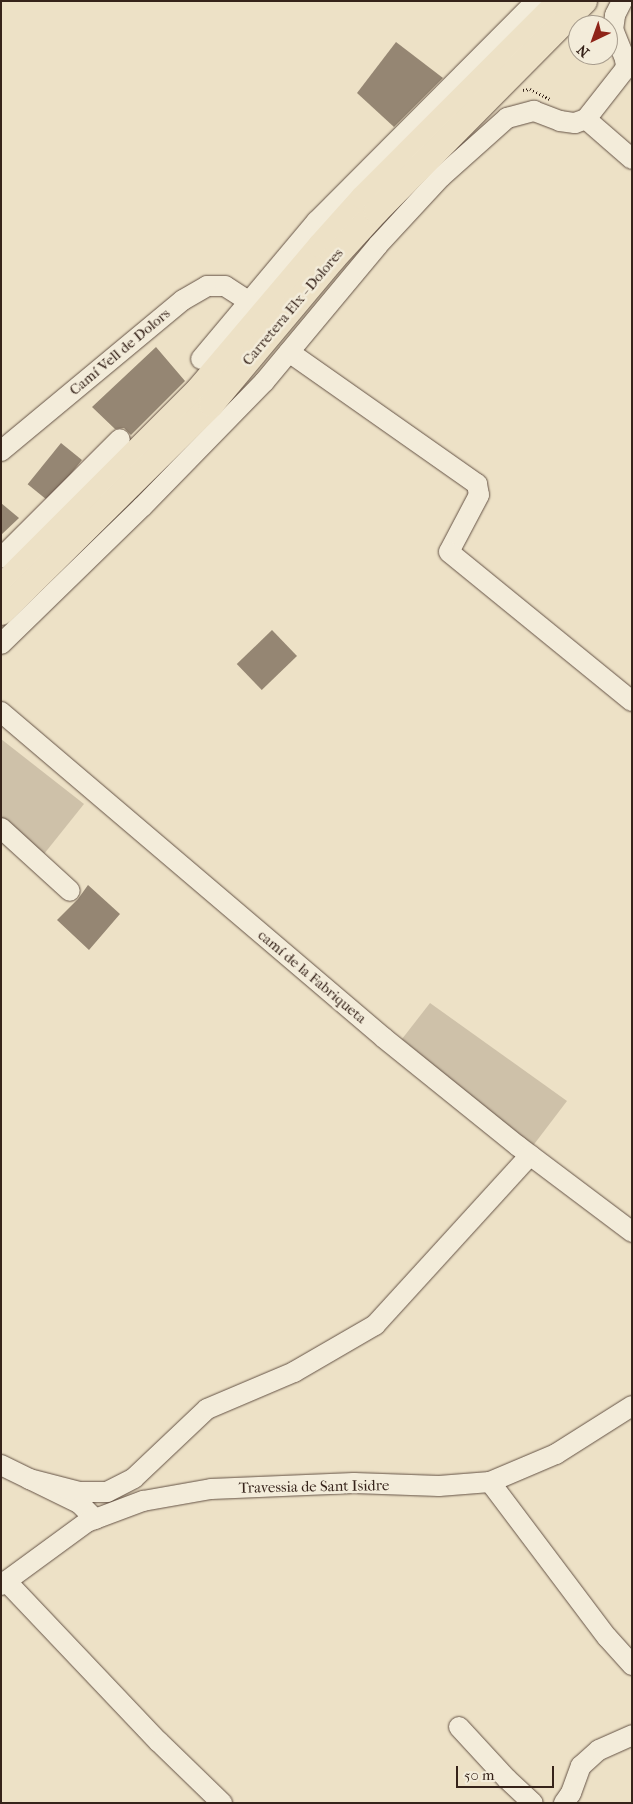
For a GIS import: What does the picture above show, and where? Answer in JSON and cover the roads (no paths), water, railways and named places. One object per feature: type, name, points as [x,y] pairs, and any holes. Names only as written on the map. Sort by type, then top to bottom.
[{"type":"main road","name":"Carretera Elx - Dolores","points":[[1,586],[198,389],[320,244],[363,197],[559,1]]},
{"type":"main road","name":"Carretera Elx - Dolores","points":[[1,612],[210,404],[333,258],[376,211],[584,1]]},
{"type":"street","points":[[201,359],[317,221],[536,1]]},
{"type":"street","points":[[1,644],[142,507],[264,382],[378,245],[441,177],[507,118],[534,110],[560,121],[576,123],[586,119],[626,68],[625,59],[614,30],[615,15],[622,1]]},
{"type":"street","points":[[586,119],[632,159]]},
{"type":"street","name":"Camí Vell de Dolors","points":[[1,451],[182,300],[207,286],[225,286],[248,301]]},
{"type":"street","points":[[289,352],[477,484],[479,495],[449,552],[632,701]]},
{"type":"street","points":[[1,558],[120,440]]},
{"type":"street","name":"camí de la Fabriqueta","points":[[1,712],[384,1038],[530,1155],[632,1232]]},
{"type":"street","points":[[1,828],[70,891]]},
{"type":"street","points":[[29,1479],[80,1492],[107,1492],[134,1478],[208,1409],[294,1372],[375,1325],[530,1155]]},
{"type":"street","name":"Travessia de Sant Isidre","points":[[4,1583],[87,1522],[143,1501],[211,1489],[354,1483],[439,1486],[490,1482],[556,1454],[632,1406]]},
{"type":"street","points":[[1,1465],[79,1503],[95,1519]]},
{"type":"street","points":[[490,1482],[608,1637],[632,1665]]},
{"type":"street","points":[[4,1583],[159,1742],[222,1803]]},
{"type":"street","points":[[459,1727],[507,1779],[533,1803]]},
{"type":"street","points":[[564,1803],[571,1793],[581,1766],[599,1750],[632,1735]]}]
